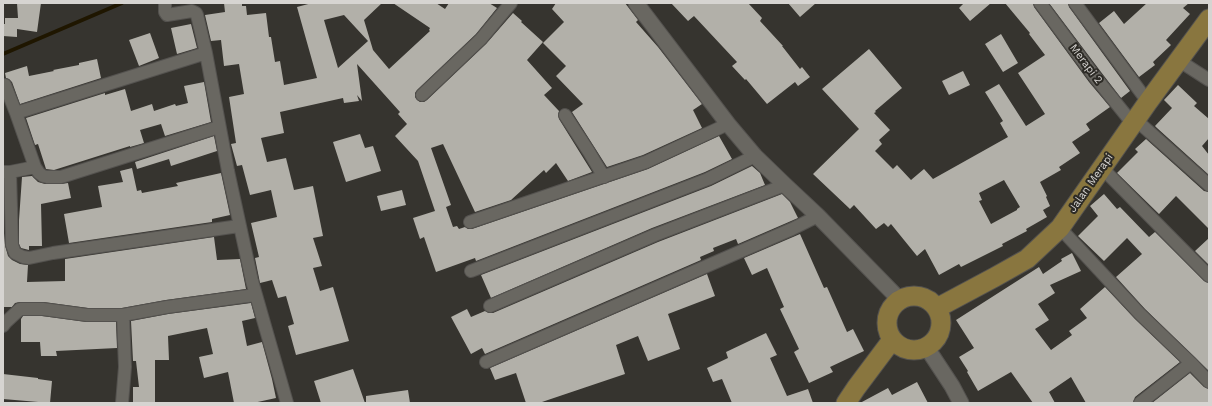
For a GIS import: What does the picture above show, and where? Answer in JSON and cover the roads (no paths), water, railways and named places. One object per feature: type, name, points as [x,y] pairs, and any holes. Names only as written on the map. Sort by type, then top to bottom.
[{"type":"main road","name":"Jalan Merapi","points":[[937,308],[1027,258],[1060,228],[1148,102],[1209,19]]},
{"type":"main road","points":[[913,296],[927,299],[937,308],[940,314],[942,327],[937,339],[927,348],[918,351],[908,350],[899,346],[892,340],[888,332],[888,314],[893,306],[900,300],[913,296]]},
{"type":"main road","points":[[846,403],[892,340]]},
{"type":"street","points":[[165,3],[165,12],[167,15],[192,11],[196,13],[206,53],[219,127],[255,296],[287,403]]},
{"type":"street","points":[[422,95],[481,39],[510,3]]},
{"type":"street","points":[[636,3],[728,124],[755,156],[784,186],[818,216],[900,300]]},
{"type":"street","name":"Merapi 2","points":[[1040,3],[1095,77],[1134,122],[1209,185]]},
{"type":"street","points":[[1075,3],[1148,102]]},
{"type":"street","points":[[16,113],[206,53]]},
{"type":"street","points":[[1178,60],[1209,80]]},
{"type":"street","points":[[5,85],[35,167],[43,176],[52,178],[61,177],[219,127]]},
{"type":"street","points":[[566,115],[604,177]]},
{"type":"street","points":[[470,222],[646,162],[728,124]]},
{"type":"street","points":[[471,271],[708,178],[755,156]]},
{"type":"street","points":[[35,167],[7,172],[12,245],[15,253],[23,257],[28,258],[53,252],[239,226]]},
{"type":"street","points":[[1102,168],[1209,276]]},
{"type":"street","points":[[490,306],[655,235],[784,186]]},
{"type":"street","points":[[486,362],[792,230],[818,216]]},
{"type":"street","points":[[1060,228],[1140,314],[1209,382]]},
{"type":"street","points":[[3,326],[20,309],[43,309],[87,315],[123,315],[167,307],[255,296]]},
{"type":"street","points":[[122,403],[125,367],[123,315]]},
{"type":"street","points":[[927,348],[952,386],[961,403]]},
{"type":"street","points":[[1140,403],[1191,363]]},
{"type":"waterway","points":[[3,54],[122,3]]}]
